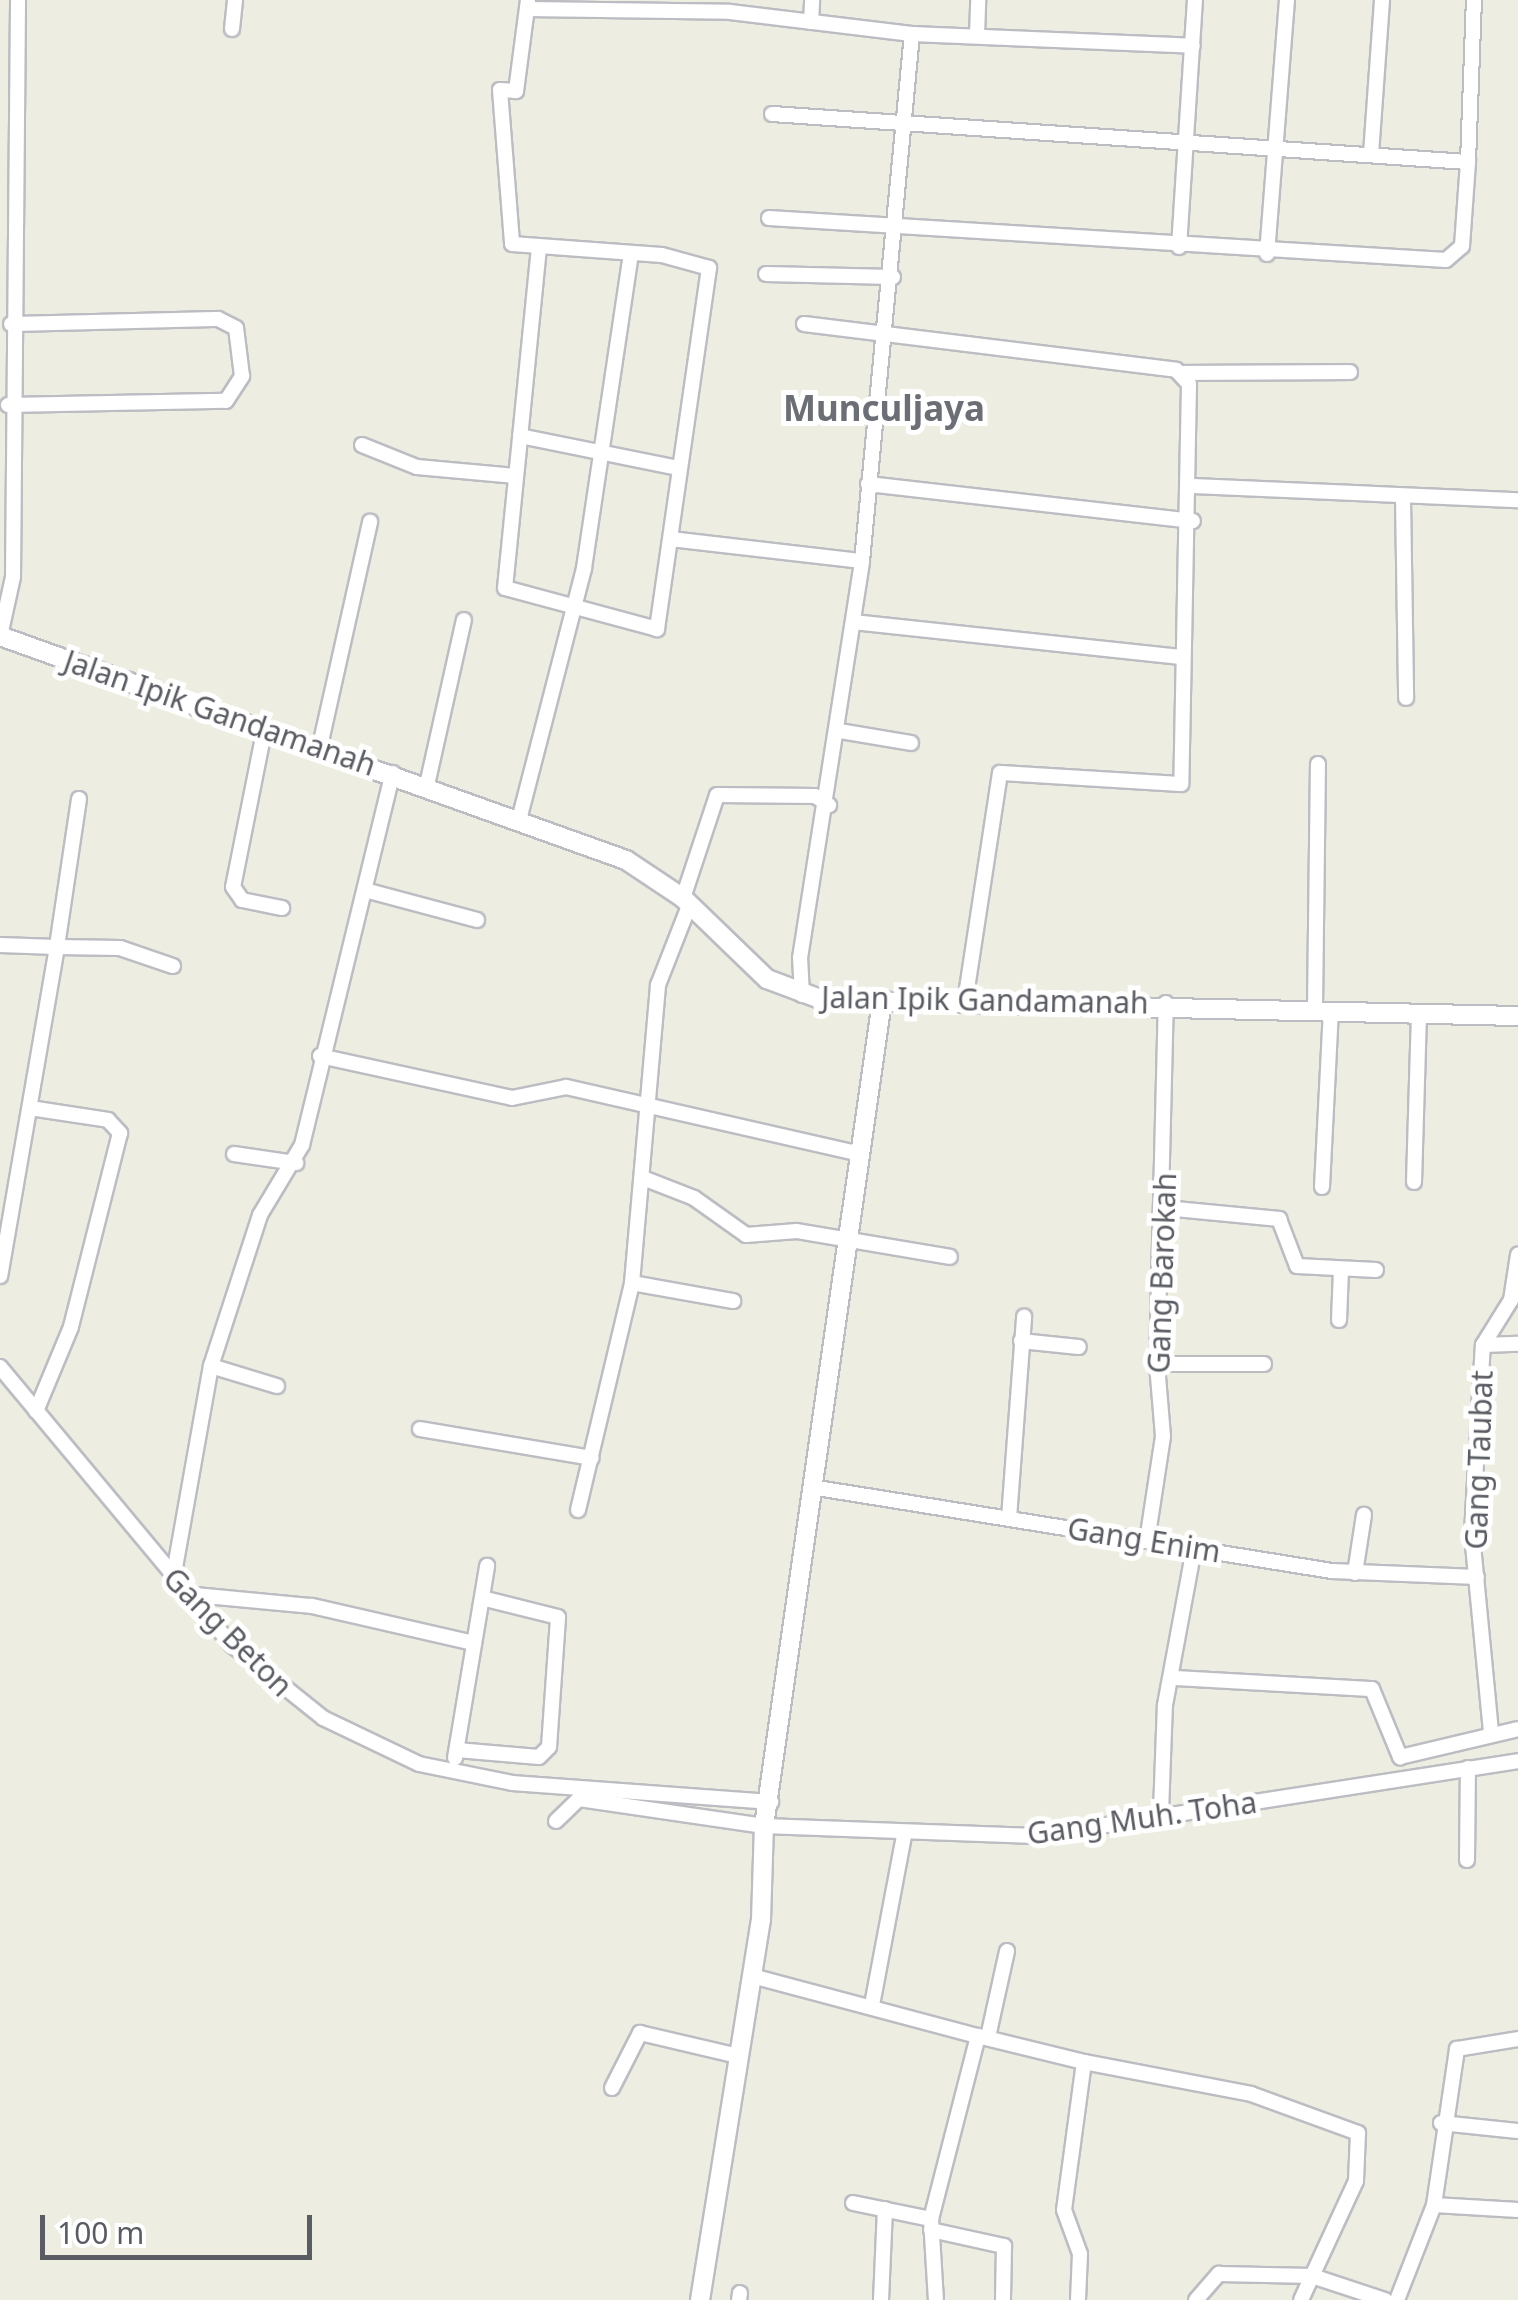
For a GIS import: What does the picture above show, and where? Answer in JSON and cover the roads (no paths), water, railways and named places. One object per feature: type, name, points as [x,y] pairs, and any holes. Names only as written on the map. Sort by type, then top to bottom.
[{"type":"street","points":[[0,636],[13,577],[5,236],[16,114],[18,0]]},
{"type":"street","points":[[232,29],[235,0]]},
{"type":"street","points":[[811,22],[812,0]]},
{"type":"street","points":[[976,36],[978,0]]},
{"type":"street","points":[[1179,246],[1195,0]]},
{"type":"street","points":[[1267,254],[1287,0]]},
{"type":"street","points":[[1371,154],[1382,0]]},
{"type":"street","points":[[769,218],[1267,254],[1452,259],[1462,246],[1474,0]]},
{"type":"street","points":[[539,250],[505,588],[657,629],[708,268],[631,253],[539,250],[512,244],[500,90],[516,92],[527,4],[627,6],[912,34],[1192,46]]},
{"type":"street","points":[[802,995],[800,958],[829,805],[862,560],[892,277],[912,34]]},
{"type":"street","points":[[0,113],[16,114]]},
{"type":"street","points":[[772,114],[1188,146],[1468,162]]},
{"type":"street","points":[[520,816],[575,605],[604,451],[631,253]]},
{"type":"street","points":[[766,274],[892,277]]},
{"type":"street","points":[[8,405],[226,401],[242,376],[236,328],[218,319],[10,324]]},
{"type":"street","points":[[804,324],[1182,373],[1350,372]]},
{"type":"street","points":[[965,1002],[1000,773],[1178,786],[1193,521],[1182,373]]},
{"type":"street","points":[[520,436],[679,468]]},
{"type":"street","points":[[362,445],[417,468],[516,476]]},
{"type":"street","points":[[868,484],[1193,521]]},
{"type":"street","points":[[1193,486],[1403,499],[1518,500]]},
{"type":"street","points":[[1403,499],[1406,698]]},
{"type":"street","points":[[320,746],[370,522]]},
{"type":"street","points":[[672,538],[862,560]]},
{"type":"street","points":[[428,785],[464,620]]},
{"type":"street","points":[[853,622],[1183,657]]},
{"type":"street","name":"Jalan Ipik Gandamanah","points":[[0,636],[520,816],[626,860],[686,902],[767,979],[802,995],[1518,1016]]},
{"type":"street","points":[[265,728],[233,888],[242,900],[282,908]]},
{"type":"street","points":[[840,731],[912,742]]},
{"type":"street","points":[[1318,764],[1324,1008],[1322,1187]]},
{"type":"street","points":[[173,1579],[211,1366],[260,1215],[296,1163],[393,772]]},
{"type":"street","points":[[578,1510],[632,1283],[658,985],[717,796],[815,796],[829,805]]},
{"type":"street","points":[[0,1276],[79,799]]},
{"type":"street","points":[[366,890],[478,920]]},
{"type":"street","points":[[0,945],[120,948],[173,966]]},
{"type":"street","points":[[700,2300],[734,2056],[752,1976],[764,1826],[771,1802],[857,1153],[882,1000]]},
{"type":"street","name":"Gang Barokah","points":[[1147,1541],[1164,1436],[1156,1364],[1164,1208],[1166,1003]]},
{"type":"street","points":[[1414,1182],[1419,1013]]},
{"type":"street","points":[[320,1056],[512,1098],[566,1087],[857,1153]]},
{"type":"street","points":[[30,1108],[108,1120],[120,1133],[71,1326],[36,1411]]},
{"type":"street","points":[[234,1154],[296,1163]]},
{"type":"street","points":[[643,1178],[694,1198],[746,1235],[846,1238],[950,1256]]},
{"type":"street","points":[[1164,1208],[1279,1219],[1290,1262],[1341,1271],[1376,1270]]},
{"type":"street","name":"Gang Taubat","points":[[1491,1732],[1477,1577],[1483,1345],[1511,1300],[1518,1255]]},
{"type":"street","points":[[1340,1320],[1341,1271]]},
{"type":"street","points":[[632,1283],[734,1301]]},
{"type":"street","points":[[1010,1518],[1024,1318]]},
{"type":"street","points":[[1021,1341],[1078,1347]]},
{"type":"street","points":[[1483,1345],[1518,1344]]},
{"type":"street","points":[[1156,1364],[1264,1364]]},
{"type":"street","points":[[211,1366],[277,1386]]},
{"type":"street","name":"Gang Beton","points":[[0,1367],[173,1579],[195,1595],[232,1645],[297,1702],[385,1750],[454,1771],[562,1789],[771,1802]]},
{"type":"street","points":[[420,1430],[592,1458]]},
{"type":"street","name":"Gang Enim","points":[[811,1487],[1355,1573],[1477,1577]]},
{"type":"street","points":[[1355,1573],[1364,1516]]},
{"type":"street","points":[[1162,1807],[1174,1678],[1194,1550]]},
{"type":"street","points":[[454,1771],[487,1566]]},
{"type":"street","points":[[195,1595],[312,1606],[474,1643]]},
{"type":"street","points":[[457,1750],[539,1757],[549,1747],[558,1617],[482,1598]]},
{"type":"street","points":[[1174,1678],[1372,1689],[1400,1757],[1491,1732],[1518,1729]]},
{"type":"street","name":"Gang Muh. Toha","points":[[556,1821],[579,1799],[764,1826],[904,1836],[1035,1836],[1162,1807],[1518,1760]]},
{"type":"street","points":[[1467,1860],[1468,1768]]},
{"type":"street","points":[[872,2005],[904,1836]]},
{"type":"street","points":[[936,2300],[931,2224],[1007,1951]]},
{"type":"street","points":[[752,1976],[1084,2062],[1252,2094],[1358,2133],[1356,2182],[1301,2300]]},
{"type":"street","points":[[612,2088],[640,2033],[734,2056]]},
{"type":"street","points":[[1398,2300],[1434,2204],[1441,2123],[1461,2044],[1518,2040]]},
{"type":"street","points":[[1078,2300],[1080,2254],[1064,2210],[1084,2062]]},
{"type":"street","points":[[1441,2123],[1518,2131]]},
{"type":"street","points":[[853,2202],[1004,2246],[1003,2300]]},
{"type":"street","points":[[1434,2204],[1518,2210]]},
{"type":"street","points":[[881,2300],[885,2209]]},
{"type":"street","points":[[1196,2300],[1219,2274],[1312,2276],[1385,2300]]},
{"type":"district","name":"Munculjaya","points":[[884,408]]}]
